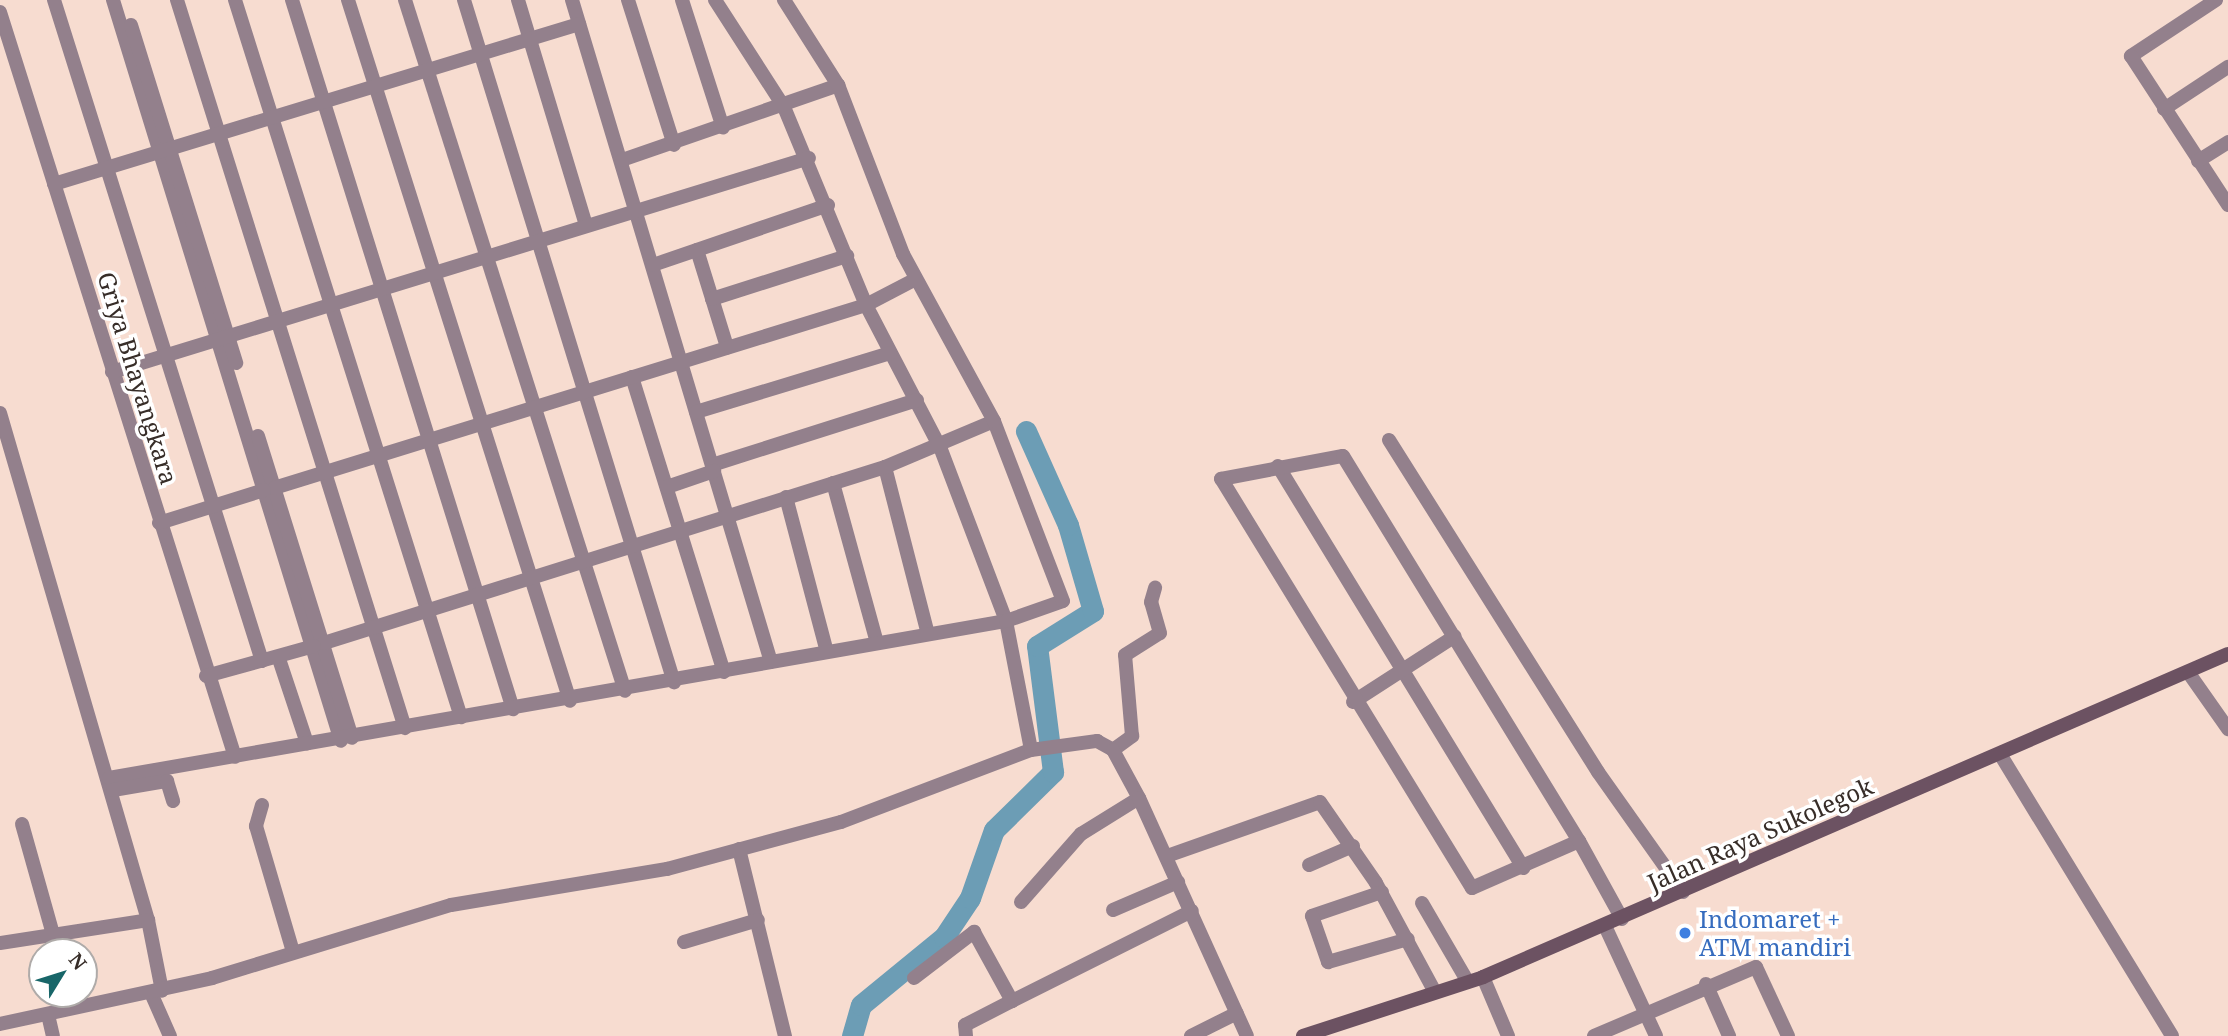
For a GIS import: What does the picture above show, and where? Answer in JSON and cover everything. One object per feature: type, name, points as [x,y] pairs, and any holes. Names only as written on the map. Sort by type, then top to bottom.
[{"type":"street","name":"Griya Bhayangkara","points":[[54,0],[262,661]]},
{"type":"street","points":[[113,0],[223,336],[347,739]]},
{"type":"street","points":[[123,0],[164,150]]},
{"type":"street","points":[[177,0],[369,625],[405,728]]},
{"type":"street","points":[[235,0],[423,607],[461,717]]},
{"type":"street","points":[[292,0],[513,709]]},
{"type":"street","points":[[348,0],[436,272],[480,424],[570,701]]},
{"type":"street","points":[[405,0],[625,691]]},
{"type":"street","points":[[464,0],[635,546],[674,682]]},
{"type":"street","points":[[518,0],[586,225]]},
{"type":"street","points":[[572,0],[638,212],[771,662]]},
{"type":"street","points":[[628,0],[674,145]]},
{"type":"street","points":[[682,0],[723,128]]},
{"type":"street","points":[[715,0],[785,107],[809,158],[866,305],[940,447],[1006,621],[1031,750]]},
{"type":"street","points":[[111,784],[307,743],[347,739],[461,717],[570,701],[1006,621],[1065,597],[994,421],[916,279],[838,85],[784,0]]},
{"type":"street","points":[[2216,0],[2131,56],[2228,205]]},
{"type":"street","name":"Griya Bhayangkara","points":[[0,12],[206,676],[235,757]]},
{"type":"street","points":[[54,184],[373,84],[579,24]]},
{"type":"street","points":[[2164,109],[2228,67]]},
{"type":"street","points":[[622,159],[674,145],[785,107],[838,85]]},
{"type":"street","points":[[2198,161],[2228,142]]},
{"type":"street","points":[[112,372],[328,302],[638,212],[809,158]]},
{"type":"street","points":[[653,265],[828,205]]},
{"type":"street","points":[[696,250],[726,347]]},
{"type":"street","points":[[712,299],[847,256]]},
{"type":"street","points":[[159,523],[866,305],[916,279]]},
{"type":"street","points":[[696,412],[890,353]]},
{"type":"street","points":[[632,377],[724,673]]},
{"type":"street","points":[[667,486],[917,400]]},
{"type":"street","points":[[0,413],[111,784],[148,919],[157,992],[170,1036]]},
{"type":"street","points":[[206,676],[279,659],[423,607],[635,546],[885,467],[940,447],[994,421]]},
{"type":"street","points":[[1389,440],[1598,772],[1683,891]]},
{"type":"street","points":[[1579,841],[1523,868],[1472,888],[1353,702],[1219,484],[1278,466],[1343,456],[1579,841],[1622,919]]},
{"type":"street","points":[[1278,466],[1399,673],[1523,868]]},
{"type":"street","points":[[885,467],[928,634]]},
{"type":"street","points":[[832,483],[877,643]]},
{"type":"street","points":[[786,497],[827,652]]},
{"type":"street","points":[[1113,750],[1132,736],[1125,655],[1160,633],[1151,602],[1156,588]]},
{"type":"street","points":[[1353,702],[1455,636]]},
{"type":"street","name":"Jalan Raya Sukolegok","points":[[1303,1036],[1483,977],[2228,654]]},
{"type":"street","points":[[279,659],[307,743]]},
{"type":"street","points":[[2188,672],[2228,729]]},
{"type":"street","points":[[3,1036],[0,1025],[49,1018],[157,992],[451,905],[667,869],[841,822],[1031,750],[1097,741],[1113,750],[1139,798],[1247,1036]]},
{"type":"street","points":[[2000,754],[2172,1036]]},
{"type":"street","points":[[111,784],[167,781],[173,801]]},
{"type":"street","points":[[1021,902],[1081,834],[1139,798]]},
{"type":"street","points":[[1167,856],[1317,801],[1353,846],[1382,892],[1436,992]]},
{"type":"street","points":[[262,805],[256,826],[293,953]]},
{"type":"street","points":[[22,824],[53,934]]},
{"type":"street","points":[[1309,864],[1353,846]]},
{"type":"street","points":[[739,849],[785,1036]]},
{"type":"street","points":[[1113,910],[1178,882]]},
{"type":"street","points":[[1382,892],[1312,916],[1328,962],[1408,939]]},
{"type":"street","points":[[1422,903],[1468,982]]},
{"type":"street","points":[[967,1036],[965,1026],[1192,911]]},
{"type":"street","points":[[0,943],[148,919]]},
{"type":"street","points":[[684,942],[758,920]]},
{"type":"street","points":[[1605,926],[1656,1036]]},
{"type":"street","points":[[914,978],[974,932],[1012,1001]]},
{"type":"street","points":[[1594,1036],[1706,984],[1757,968],[1788,1036]]},
{"type":"street","points":[[1483,977],[1508,1036]]},
{"type":"street","points":[[1706,984],[1728,1036]]},
{"type":"street","points":[[1191,1036],[1237,1013]]},
{"type":"street","points":[[49,1018],[53,1036]]},
{"type":"waterway","points":[[852,1036],[861,1005],[944,937],[970,898],[994,830],[1053,772],[1037,646],[1093,611],[1068,525],[1026,431]]},
{"type":"place","name":"Indomaret + ATM mandiri","points":[[1685,933]]}]
